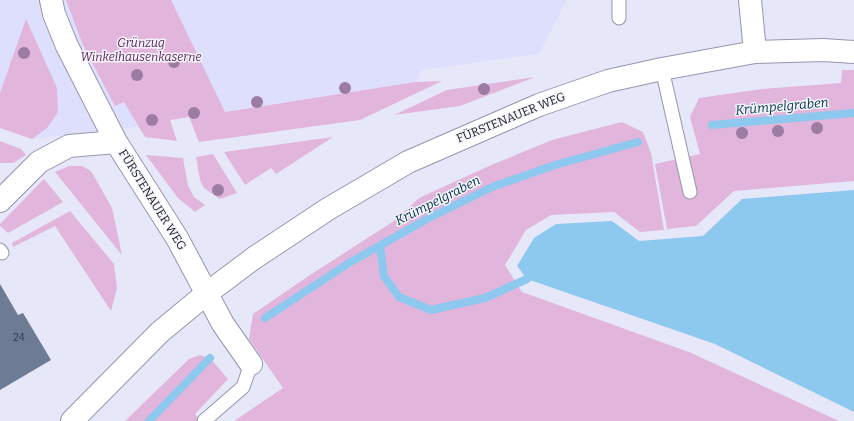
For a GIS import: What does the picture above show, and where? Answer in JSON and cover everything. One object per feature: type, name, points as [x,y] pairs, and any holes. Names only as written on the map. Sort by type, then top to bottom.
[{"type":"street","points":[[51,0],[54,14],[67,46],[116,142]]},
{"type":"street","points":[[750,0],[755,52]]},
{"type":"street","name":"FÜRSTENAUER WEG","points":[[72,421],[160,332],[206,294],[254,258],[328,209],[408,162],[539,105],[608,81],[662,69],[755,52],[823,50],[854,52]]},
{"type":"street","name":"FÜRSTENAUER WEG","points":[[1,199],[40,162],[69,146],[116,142],[177,238],[206,294]]},
{"type":"street","points":[[206,294],[223,324],[251,364]]},
{"type":"lane","points":[[619,0],[619,18]]},
{"type":"lane","points":[[662,69],[690,192]]},
{"type":"lane","points":[[204,421],[243,387],[251,364]]},
{"type":"shaded area","points":[[0,0],[567,0],[539,54],[422,70],[415,82],[170,120],[138,127],[32,139],[0,128]]},
{"type":"green space","name":"Grünzug Winkelhausenkaserne","points":[[66,0],[171,0],[225,112],[415,82],[442,81],[360,120],[199,142],[189,117],[170,120],[177,141],[145,137],[124,102],[115,106],[83,45]]},
{"type":"green space","points":[[26,19],[57,88],[58,112],[47,128],[32,139],[0,128],[0,93]]},
{"type":"green space","points":[[842,70],[854,70],[854,181],[734,191],[696,226],[667,229],[655,164],[700,154],[690,117],[699,98],[762,89],[841,83]]},
{"type":"green space","points":[[535,77],[460,106],[394,115],[447,90]]},
{"type":"green space","points":[[622,122],[643,132],[651,153],[664,230],[640,232],[614,212],[551,215],[526,230],[505,265],[522,292],[689,352],[839,421],[234,421],[283,388],[249,339],[253,314],[394,221],[419,198],[489,166],[552,140]]},
{"type":"green space","points":[[333,137],[276,174],[271,168],[245,185],[224,152]]},
{"type":"green space","points":[[0,141],[21,149],[26,155],[13,163],[0,163]]},
{"type":"green space","points":[[213,154],[237,193],[220,199],[204,188],[200,180],[196,157]]},
{"type":"green space","points":[[146,155],[183,158],[188,186],[194,197],[205,205],[195,212],[178,198]]},
{"type":"green space","points":[[69,166],[82,166],[91,171],[112,208],[122,255],[55,172]]},
{"type":"green space","points":[[44,179],[63,202],[8,233],[0,226],[0,224]]},
{"type":"green space","points":[[70,211],[114,264],[117,288],[111,311],[55,226],[13,247],[12,243]]},
{"type":"green space","points":[[200,355],[210,358],[228,379],[195,414],[201,421],[125,421],[189,359]]},
{"type":"water","points":[[854,190],[854,412],[715,344],[527,279],[517,266],[534,238],[556,224],[612,221],[639,241],[703,236],[742,199]]},
{"type":"building","points":[[0,284],[18,315],[23,313],[51,360],[0,390]]},
{"type":"waterway","name":"Krümpelgraben","points":[[712,125],[854,113]]},
{"type":"waterway","name":"Krümpelgraben","points":[[265,318],[349,263],[427,219],[492,187],[555,165],[638,142]]},
{"type":"waterway","points":[[380,246],[384,276],[399,297],[431,310],[485,298],[527,279]]},
{"type":"waterway","name":"Krümpelgraben","points":[[149,421],[210,358]]}]
